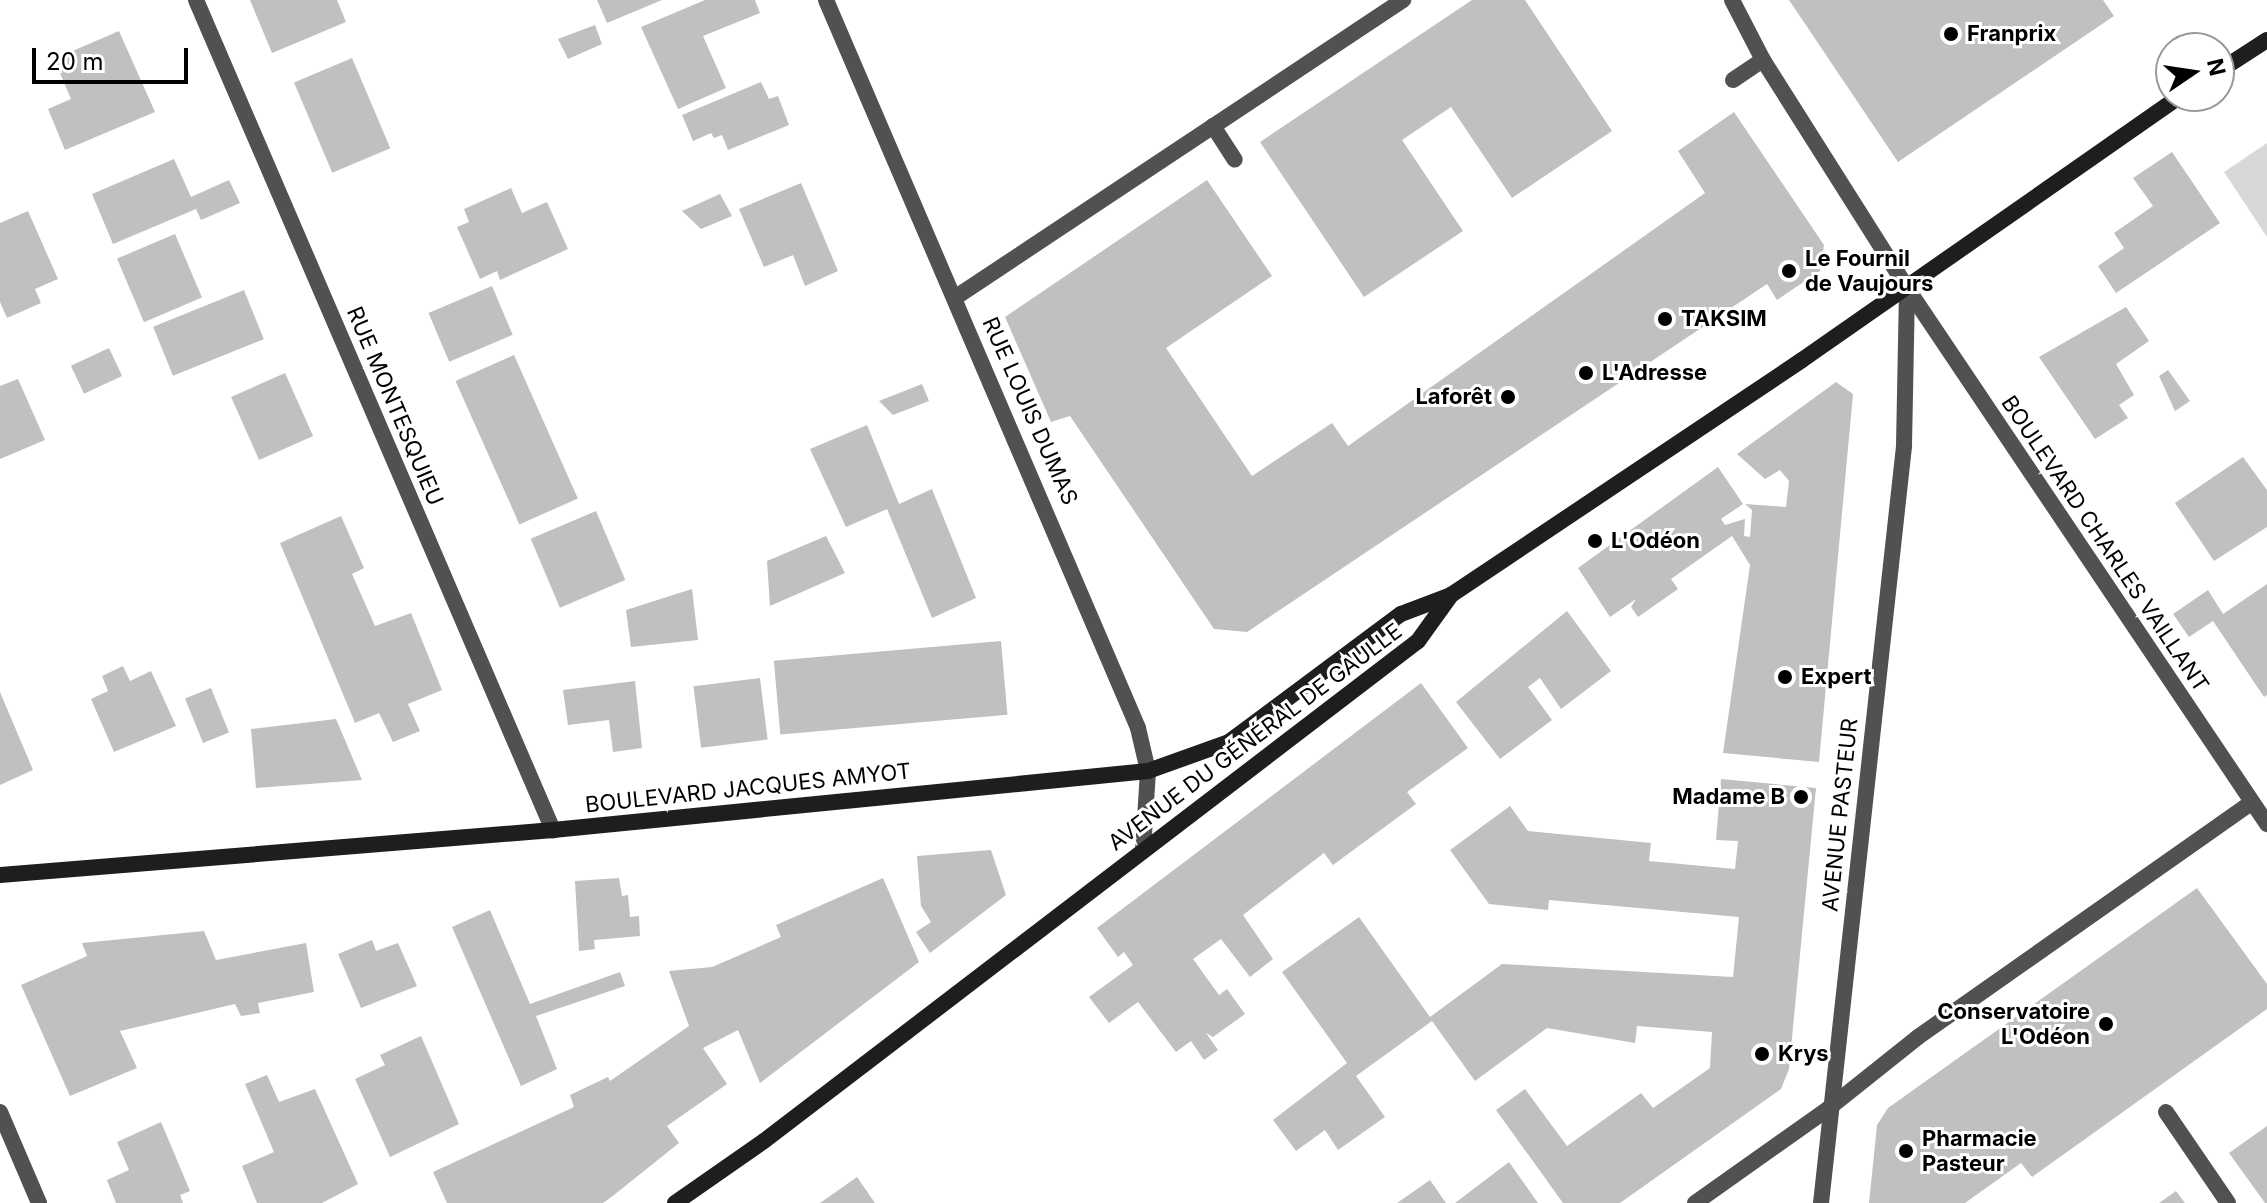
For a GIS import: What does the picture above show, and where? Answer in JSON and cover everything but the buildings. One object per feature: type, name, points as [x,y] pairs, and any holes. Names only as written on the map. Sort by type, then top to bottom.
[{"type":"main road","points":[[2235,61],[2267,40]]},
{"type":"main road","name":"AVENUE DU GÉNÉRAL DE GAULLE","points":[[675,1203],[1418,641],[1451,595],[1907,288],[2158,112]]},
{"type":"main road","name":"BOULEVARD JACQUES AMYOT","points":[[0,875],[553,830],[1148,771],[1229,742],[1401,614],[1451,595]]},
{"type":"street","name":"RUE MONTESQUIEU","points":[[196,0],[553,830]]},
{"type":"street","name":"RUE LOUIS DUMAS","points":[[826,0],[1132,713],[1148,771],[1143,850]]},
{"type":"street","points":[[956,297],[1403,0]]},
{"type":"street","name":"BOULEVARD CHARLES VAILLANT","points":[[1732,0],[1763,60],[1907,288],[2267,824]]},
{"type":"street","points":[[1733,80],[1763,60]]},
{"type":"street","points":[[1213,126],[1235,160]]},
{"type":"street","name":"AVENUE PASTEUR","points":[[1821,1203],[1829,1108],[1904,446],[1907,288]]},
{"type":"street","points":[[1695,1203],[1829,1108],[1918,1037],[2252,802]]},
{"type":"street","points":[[0,1112],[39,1203]]},
{"type":"street","points":[[2166,1112],[2228,1203]]},
{"type":"shaded area","points":[[2267,143],[2267,237],[2224,172]]},
{"type":"place","name":"Franprix","points":[[1951,34]]},
{"type":"place","name":"Le Fournil de Vaujours","points":[[1789,271]]},
{"type":"place","name":"TAKSIM","points":[[1665,319]]},
{"type":"place","name":"L'Adresse","points":[[1586,373]]},
{"type":"place","name":"Laforêt","points":[[1508,397]]},
{"type":"place","name":"L'Odéon","points":[[1595,541]]},
{"type":"place","name":"Expert","points":[[1785,677]]},
{"type":"place","name":"Madame B","points":[[1801,797]]},
{"type":"place","name":"Conservatoire L'Odéon","points":[[2106,1024]]},
{"type":"place","name":"Krys","points":[[1762,1054]]},
{"type":"place","name":"Pharmacie Pasteur","points":[[1906,1151]]}]
